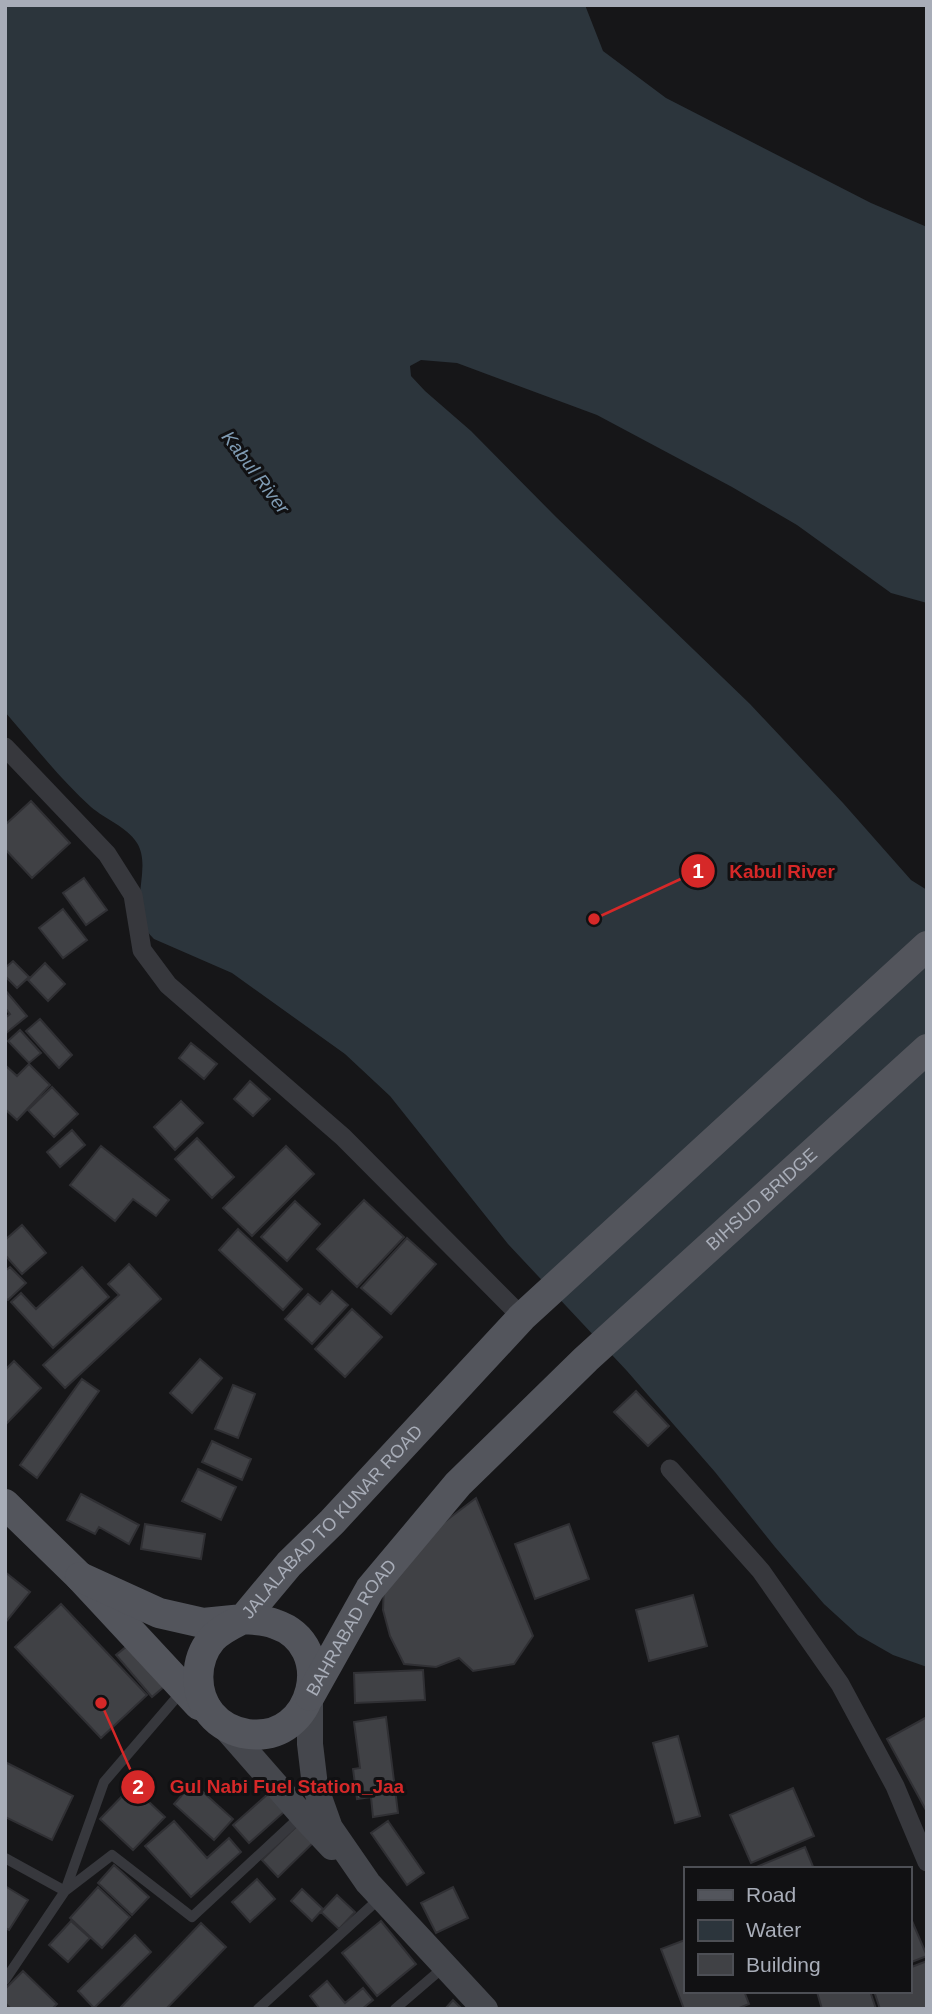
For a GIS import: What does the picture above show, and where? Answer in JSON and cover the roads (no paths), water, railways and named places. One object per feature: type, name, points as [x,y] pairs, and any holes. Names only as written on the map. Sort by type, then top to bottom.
[{"type":"main road","name":"JALALABAD TO KUNAR ROAD","points":[[80,1577],[159,1613],[203,1623],[243,1619],[289,1564],[332,1522],[531,1308],[927,946]]},
{"type":"main road","name":"BIHSUD BRIDGE","points":[[595,1352],[927,1049]]},
{"type":"main road","name":"BAHRABAD ROAD","points":[[485,2009],[374,1891],[330,1828],[315,1786],[310,1744],[310,1696],[370,1589],[458,1484],[595,1352]]},
{"type":"main road","points":[[5,1504],[80,1577],[205,1707],[374,1891]]},
{"type":"main road","points":[[243,1619],[278,1624],[292,1633],[304,1646],[311,1662],[313,1679],[310,1696],[302,1712],[289,1724],[274,1732],[256,1735],[239,1732],[205,1707],[198,1672],[203,1655],[212,1639],[243,1619]]},
{"type":"street","points":[[5,747],[107,854],[133,895],[142,950],[167,985],[343,1137],[531,1308]]},
{"type":"street","points":[[670,1469],[761,1571],[840,1684],[895,1786],[927,1862]]},
{"type":"lane","points":[[5,1980],[65,1891],[104,1782],[205,1707]]},
{"type":"lane","points":[[65,1891],[112,1855],[192,1917],[302,1815]]},
{"type":"lane","points":[[5,1858],[65,1891]]},
{"type":"lane","points":[[258,2009],[374,1891]]},
{"type":"lane","points":[[395,2009],[446,1966]]},
{"type":"water","points":[[5,5],[585,5],[603,51],[666,98],[871,203],[927,227],[927,603],[891,593],[797,525],[597,415],[457,363],[421,360],[410,366],[411,376],[425,391],[471,431],[750,704],[911,880],[927,890],[927,1667],[893,1655],[858,1635],[824,1604],[627,1371],[508,1244],[390,1096],[345,1054],[232,973],[154,939],[145,928],[141,916],[139,903],[142,866],[137,843],[128,832],[79,796],[5,712]]},
{"type":"place","name":"Kabul River","points":[[594,919]]},
{"type":"place","name":"Gul Nabi Fuel Station_Jaa","points":[[101,1703]]}]
